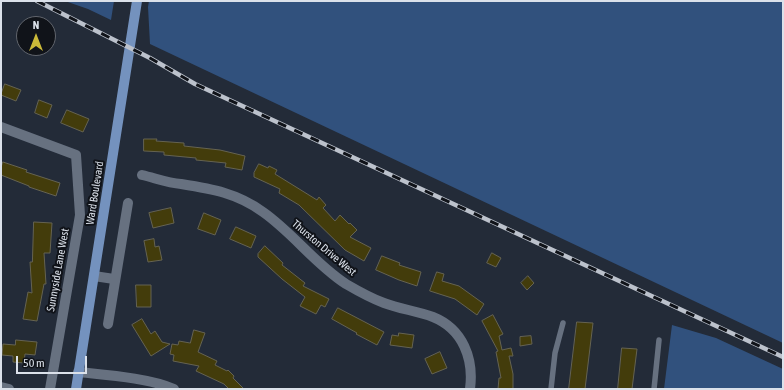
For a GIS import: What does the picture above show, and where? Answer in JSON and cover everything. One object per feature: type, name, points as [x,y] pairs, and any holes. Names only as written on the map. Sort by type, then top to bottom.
[{"type":"main road","name":"Ward Boulevard","points":[[76,389],[137,1]]},
{"type":"street","name":"Sunnyside Lane West","points":[[1,127],[76,155],[80,215],[50,389]]},
{"type":"street","name":"Thurston Drive West","points":[[142,175],[180,184],[211,188],[248,203],[263,212],[278,224],[296,242],[345,283],[382,302],[429,316],[445,323],[462,341],[468,353],[472,377],[470,389]]},
{"type":"street","points":[[108,324],[114,279],[128,203]]},
{"type":"street","points":[[94,276],[114,279]]},
{"type":"street","points":[[78,372],[152,382],[174,389]]},
{"type":"street","points":[[1,387],[9,389]]},
{"type":"lane","points":[[551,389],[555,353],[563,323]]},
{"type":"lane","points":[[654,389],[659,340]]},
{"type":"shaded area","points":[[65,1],[114,1],[111,20],[88,9]]},
{"type":"shaded area","points":[[149,1],[783,1],[783,343],[150,44]]},
{"type":"shaded area","points":[[672,325],[716,338],[783,369],[783,389],[664,389]]},
{"type":"building","points":[[5,84],[21,90],[16,101],[1,95]]},
{"type":"building","points":[[39,100],[52,105],[47,118],[35,113]]},
{"type":"building","points":[[67,110],[89,119],[83,132],[61,123]]},
{"type":"building","points":[[144,139],[157,139],[156,141],[184,143],[184,146],[220,150],[245,156],[242,170],[225,167],[226,163],[164,155],[164,152],[144,151]]},
{"type":"building","points":[[3,162],[27,170],[26,172],[60,183],[56,196],[29,187],[1,175]]},
{"type":"building","points":[[259,164],[268,168],[269,166],[277,170],[275,174],[317,200],[319,197],[326,205],[323,208],[335,221],[340,215],[349,224],[350,223],[357,230],[350,237],[371,248],[364,261],[345,250],[299,205],[279,193],[280,189],[254,177],[254,173]]},
{"type":"building","points":[[171,208],[174,223],[153,228],[149,213]]},
{"type":"building","points":[[204,213],[221,220],[215,235],[198,229]]},
{"type":"building","points":[[34,222],[52,223],[50,253],[44,253],[46,284],[44,284],[37,321],[23,319],[28,292],[32,293],[30,262],[32,262]]},
{"type":"building","points":[[236,227],[256,236],[251,248],[230,239]]},
{"type":"building","points":[[154,239],[155,247],[159,246],[162,260],[148,262],[144,241]]},
{"type":"building","points":[[265,246],[283,263],[282,265],[305,283],[303,286],[329,299],[325,307],[321,305],[316,314],[300,306],[305,297],[258,257],[258,254]]},
{"type":"building","points":[[492,253],[501,258],[496,267],[487,263]]},
{"type":"building","points":[[382,256],[400,263],[399,265],[421,272],[417,286],[376,270]]},
{"type":"building","points":[[437,272],[444,274],[442,281],[459,286],[484,304],[477,315],[455,299],[430,291]]},
{"type":"building","points":[[528,276],[534,283],[527,290],[521,283]]},
{"type":"building","points":[[136,285],[151,285],[151,307],[137,307]]},
{"type":"building","points":[[338,308],[384,332],[377,345],[332,319]]},
{"type":"building","points":[[493,315],[503,334],[499,336],[502,350],[511,348],[513,356],[509,356],[513,374],[513,389],[498,389],[499,378],[501,378],[496,352],[498,351],[482,321]]},
{"type":"building","points":[[142,319],[151,334],[155,331],[162,342],[170,344],[151,356],[132,325]]},
{"type":"building","points":[[577,322],[593,323],[585,389],[569,389]]},
{"type":"building","points":[[194,330],[205,333],[198,352],[217,361],[215,365],[227,371],[228,370],[234,376],[233,378],[244,389],[229,389],[224,384],[196,371],[199,366],[173,361],[174,355],[170,354],[172,344],[178,345],[179,341],[190,343]]},
{"type":"building","points":[[399,333],[414,335],[412,348],[390,345],[392,335],[398,336]]},
{"type":"building","points":[[531,336],[532,344],[520,346],[520,337]]},
{"type":"building","points":[[16,340],[37,342],[35,355],[25,354],[24,363],[13,362],[13,356],[2,355],[3,344],[15,345]]},
{"type":"building","points":[[622,348],[637,349],[632,389],[618,389]]},
{"type":"building","points":[[440,352],[447,368],[432,374],[425,359]]},
{"type":"railway","points":[[37,1],[150,58],[195,84],[783,357]]}]
